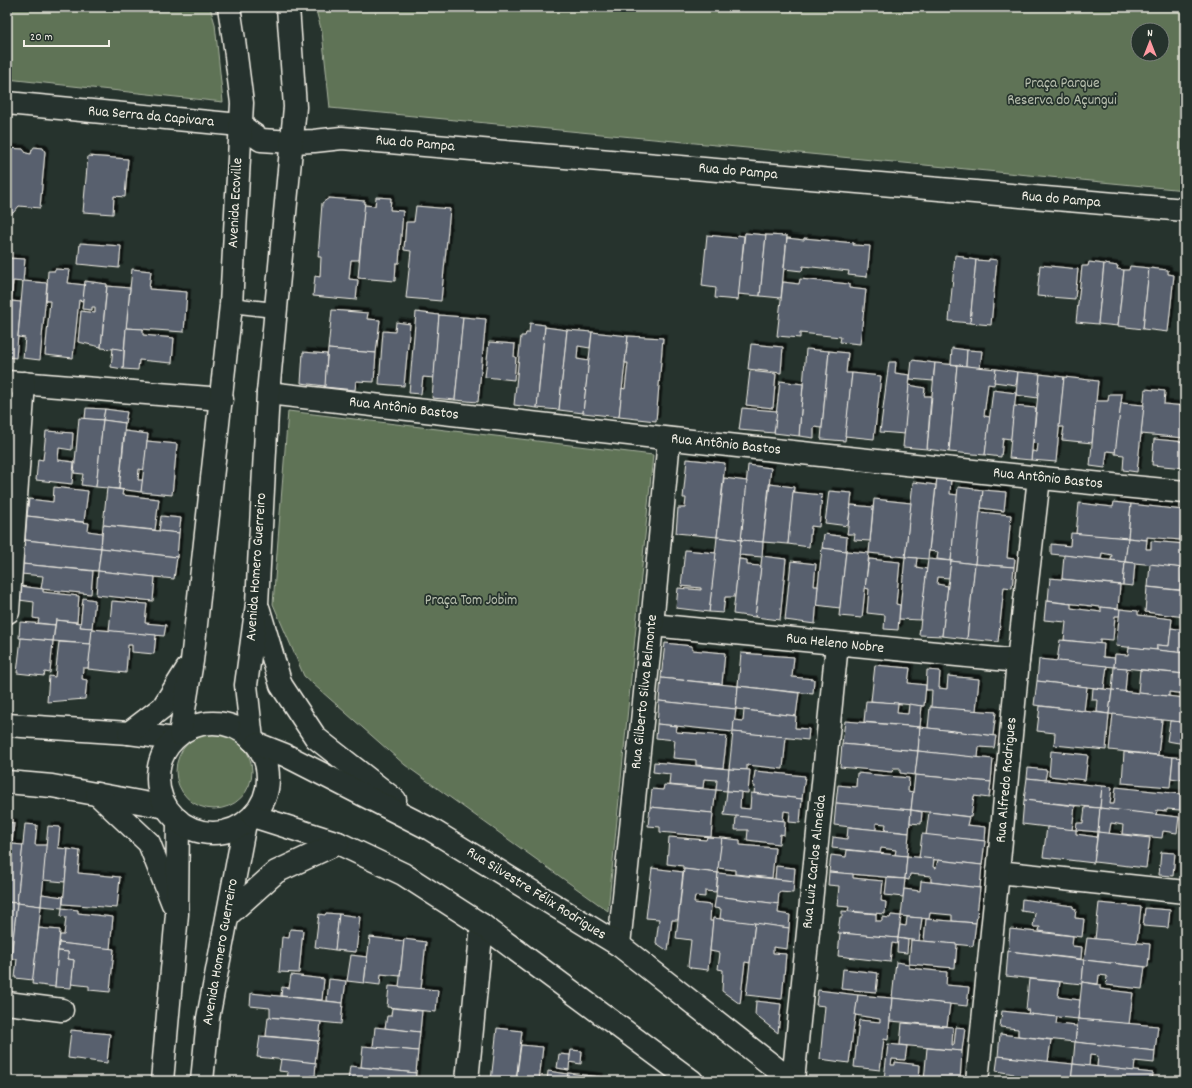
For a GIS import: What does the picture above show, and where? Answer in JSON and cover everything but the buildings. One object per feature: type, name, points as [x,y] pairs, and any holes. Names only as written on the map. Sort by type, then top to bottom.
[{"type":"street","name":"Avenida Ecoville","points":[[222,399],[231,305],[242,103],[229,7]]},
{"type":"street","points":[[268,393],[274,310],[295,107],[288,7]]},
{"type":"street","name":"Rua Serra da Capivara","points":[[7,103],[240,125]]},
{"type":"street","points":[[240,125],[261,140],[292,142]]},
{"type":"street","name":"Rua do Pampa","points":[[292,142],[342,138],[1185,210]]},
{"type":"street","points":[[8,612],[16,382],[222,399],[192,661],[177,737]]},
{"type":"street","name":"Rua Antônio Bastos","points":[[268,393],[670,440],[1185,492]]},
{"type":"street","name":"Avenida Homero Guerreiro","points":[[255,742],[246,685],[257,604],[268,393]]},
{"type":"street","name":"Rua Gilberto Silva Belmonte","points":[[619,945],[670,440]]},
{"type":"street","name":"Rua Alfredo Rodrigues","points":[[977,1081],[1018,661],[1039,478]]},
{"type":"street","points":[[257,604],[281,685],[316,738],[430,829]]},
{"type":"street","name":"Rua Heleno Nobre","points":[[652,625],[1018,661]]},
{"type":"street","name":"Rua Luiz Carlos Almeida","points":[[792,1081],[837,644]]},
{"type":"street","points":[[129,733],[163,707],[192,661]]},
{"type":"street","points":[[209,723],[225,724],[240,730],[255,742],[266,762],[268,781],[264,800],[249,820],[229,830],[211,833],[193,829],[172,813],[160,794],[158,779],[160,764],[166,751],[177,737],[194,726],[209,723]]},
{"type":"street","points":[[7,725],[177,737]]},
{"type":"street","name":"Rua Silvestre Félix Rodrigues","points":[[255,742],[285,755],[430,829],[619,945],[792,1081]]},
{"type":"street","points":[[7,782],[52,786],[96,794],[172,813]]},
{"type":"street","points":[[96,794],[149,843],[176,914]]},
{"type":"street","points":[[162,1081],[176,914],[172,813]]},
{"type":"street","points":[[249,820],[338,843],[403,874],[482,925],[692,1081]]},
{"type":"street","name":"Avenida Homero Guerreiro","points":[[202,1081],[208,1018],[228,915],[249,820]]},
{"type":"street","points":[[228,915],[276,872],[338,843]]},
{"type":"street","points":[[998,872],[1185,892]]},
{"type":"street","points":[[467,1081],[482,925]]},
{"type":"street","points":[[7,1003],[62,1010]]},
{"type":"lane","points":[[231,305],[274,310]]},
{"type":"green space","points":[[7,7],[210,7],[215,24],[223,102],[7,79]]},
{"type":"green space","name":"Praça Parque Reserva do Açungui","points":[[315,7],[1185,7],[1185,190],[330,108],[322,32]]},
{"type":"green space","name":"Praça Tom Jobim","points":[[288,411],[653,455],[608,911],[405,765],[304,676],[273,604]]},
{"type":"green space","points":[[214,733],[228,736],[241,744],[249,757],[252,771],[249,785],[241,798],[228,806],[214,809],[200,806],[187,798],[179,785],[176,771],[179,757],[187,744],[200,736]]}]
